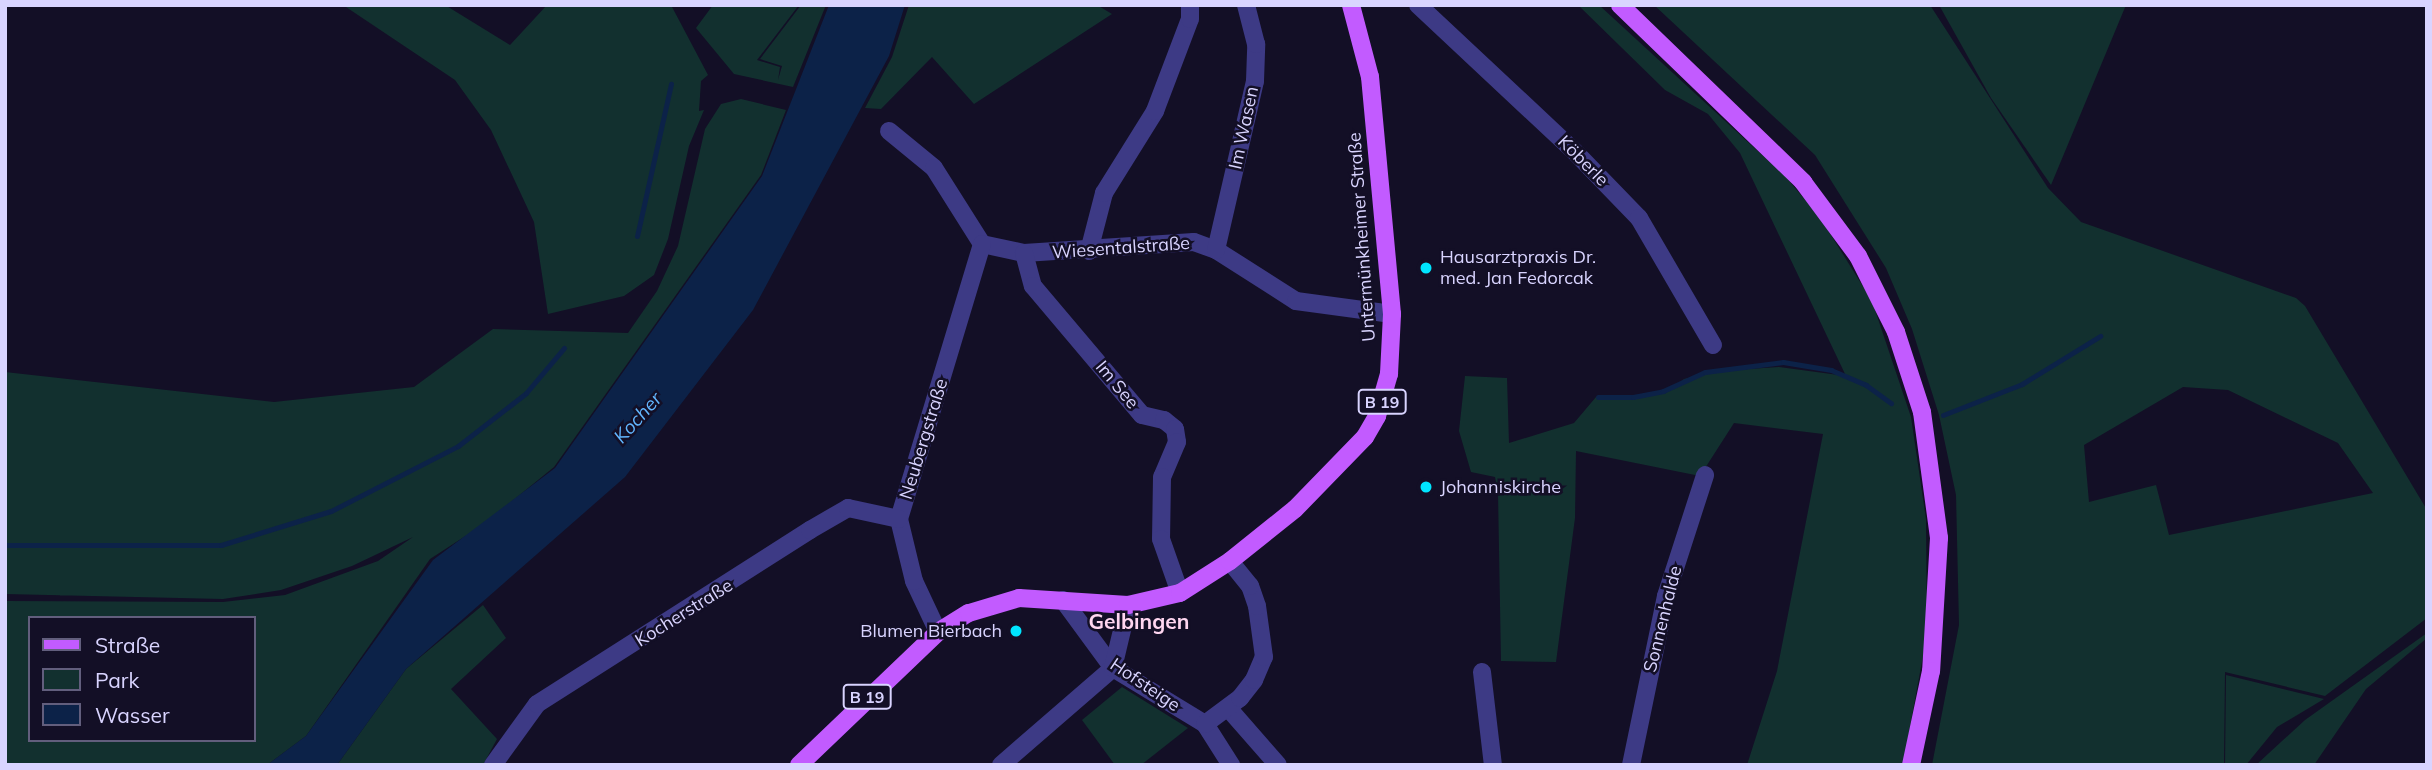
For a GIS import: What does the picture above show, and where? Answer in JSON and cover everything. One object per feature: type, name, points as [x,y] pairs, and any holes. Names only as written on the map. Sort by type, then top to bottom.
[{"type":"main road","name":"Untermünkheimer Straße","points":[[1063,600],[1128,605],[1180,593],[1230,561],[1320,487],[1365,437],[1377,416],[1389,374],[1392,314],[1370,77],[1351,5]]},
{"type":"main road","points":[[1620,5],[1803,182],[1858,256],[1896,332],[1922,412],[1939,538],[1931,671],[1911,765]]},
{"type":"main road","name":"B 19","points":[[799,765],[938,632],[969,613],[998,603],[1063,600]]},
{"type":"street","points":[[1088,251],[1104,193],[1155,111],[1190,19],[1190,5]]},
{"type":"street","name":"Im Wasen","points":[[1216,250],[1255,81],[1256,44],[1246,5]]},
{"type":"street","name":"Köberle","points":[[1418,5],[1577,153],[1639,218],[1713,345]]},
{"type":"street","points":[[889,131],[933,168],[982,244]]},
{"type":"street","name":"Wiesentalstraße","points":[[982,244],[1024,253],[1088,251],[1194,242],[1216,250],[1296,301],[1392,314]]},
{"type":"street","name":"Neubergstraße","points":[[938,632],[914,581],[900,519],[982,244]]},
{"type":"street","name":"Im See","points":[[1024,253],[1033,286],[1142,415],[1164,420],[1175,429],[1177,442],[1162,477],[1160,519],[1161,539],[1180,593]]},
{"type":"street","name":"Sonnenhalde","points":[[1631,765],[1666,597],[1705,475]]},
{"type":"street","name":"Kocherstraße","points":[[493,765],[537,704],[810,530],[848,508],[900,519]]},
{"type":"street","points":[[1205,724],[1229,709],[1254,680],[1264,657],[1257,606],[1250,586],[1230,561]]},
{"type":"street","name":"Hofsteige","points":[[1063,600],[1113,668],[1205,724],[1231,765]]},
{"type":"street","points":[[1001,765],[1113,668],[1128,605]]},
{"type":"street","points":[[1482,672],[1493,765]]},
{"type":"street","points":[[1229,709],[1278,765]]},
{"type":"green space","points":[[343,5],[445,5],[510,45],[547,5],[671,5],[708,75],[701,81],[699,111],[704,110],[689,146],[668,239],[654,275],[624,296],[548,314],[534,222],[491,130],[455,80]]},
{"type":"green space","points":[[713,5],[799,5],[757,60],[780,67],[778,80],[782,66],[760,59],[801,5],[826,5],[793,87],[734,74],[696,28]]},
{"type":"green space","points":[[909,5],[1097,5],[1112,14],[974,104],[932,57],[881,109],[865,108],[892,57]]},
{"type":"green space","points":[[1578,5],[1599,5],[1785,176],[1821,219],[1872,301],[1911,417],[1926,519],[1927,634],[1903,765],[1747,765],[1777,671],[1823,434],[1734,423],[1700,476],[1576,451],[1575,518],[1556,662],[1501,661],[1498,493],[1495,477],[1471,472],[1459,431],[1465,376],[1507,378],[1509,443],[1574,423],[1596,397],[1640,398],[1666,393],[1684,379],[1718,371],[1779,367],[1846,376],[1740,153],[1708,114],[1665,90]]},
{"type":"green space","points":[[1654,5],[1930,5],[2048,188],[2081,222],[2296,298],[2305,306],[2427,510],[2427,618],[2325,696],[2225,672],[2224,765],[1932,765],[1959,625],[1956,495],[1939,415],[1912,329],[1886,268],[1815,155]],"holes":[[[2183,387],[2228,390],[2338,443],[2373,493],[2169,535],[2156,485],[2089,502],[2084,445]]]},
{"type":"green space","points":[[1939,5],[2126,5],[2051,185],[1991,98]]},
{"type":"green space","points":[[741,99],[786,110],[761,175],[554,467],[484,524],[430,559],[306,736],[267,765],[5,765],[5,601],[223,602],[285,595],[378,561],[413,537],[352,566],[281,590],[223,599],[5,594],[5,372],[274,402],[414,387],[493,329],[628,333],[657,291],[678,246],[705,129],[721,104]]},
{"type":"green space","points":[[483,605],[506,638],[451,689],[497,739],[483,765],[337,765],[406,669]]},
{"type":"green space","points":[[2427,633],[2427,638],[2366,689],[2314,765],[2256,765],[2305,720]]},
{"type":"green space","points":[[2226,675],[2324,699],[2277,727],[2246,765],[2225,765]]},
{"type":"green space","points":[[1122,687],[1188,728],[1141,765],[1115,765],[1082,720]]},
{"type":"water","name":"Kocher","points":[[829,5],[905,5],[889,56],[753,310],[625,477],[406,669],[337,765],[267,765],[306,736],[433,560],[555,468],[762,176]]},
{"type":"waterway","points":[[637,236],[671,84]]},
{"type":"waterway","points":[[1943,415],[2022,384],[2100,336]]},
{"type":"waterway","points":[[5,545],[221,545],[331,511],[458,446],[526,393],[564,348]]},
{"type":"waterway","points":[[1598,397],[1633,397],[1663,391],[1705,372],[1783,362],[1831,370],[1866,385],[1891,403]]},
{"type":"place","name":"Hausarztpraxis Dr. med. Jan Fedorcak","points":[[1426,268]]},
{"type":"place","name":"Johanniskirche","points":[[1426,487]]},
{"type":"place","name":"Blumen Bierbach","points":[[1016,631]]},
{"type":"district","name":"Gelbingen","points":[[1139,621]]}]
